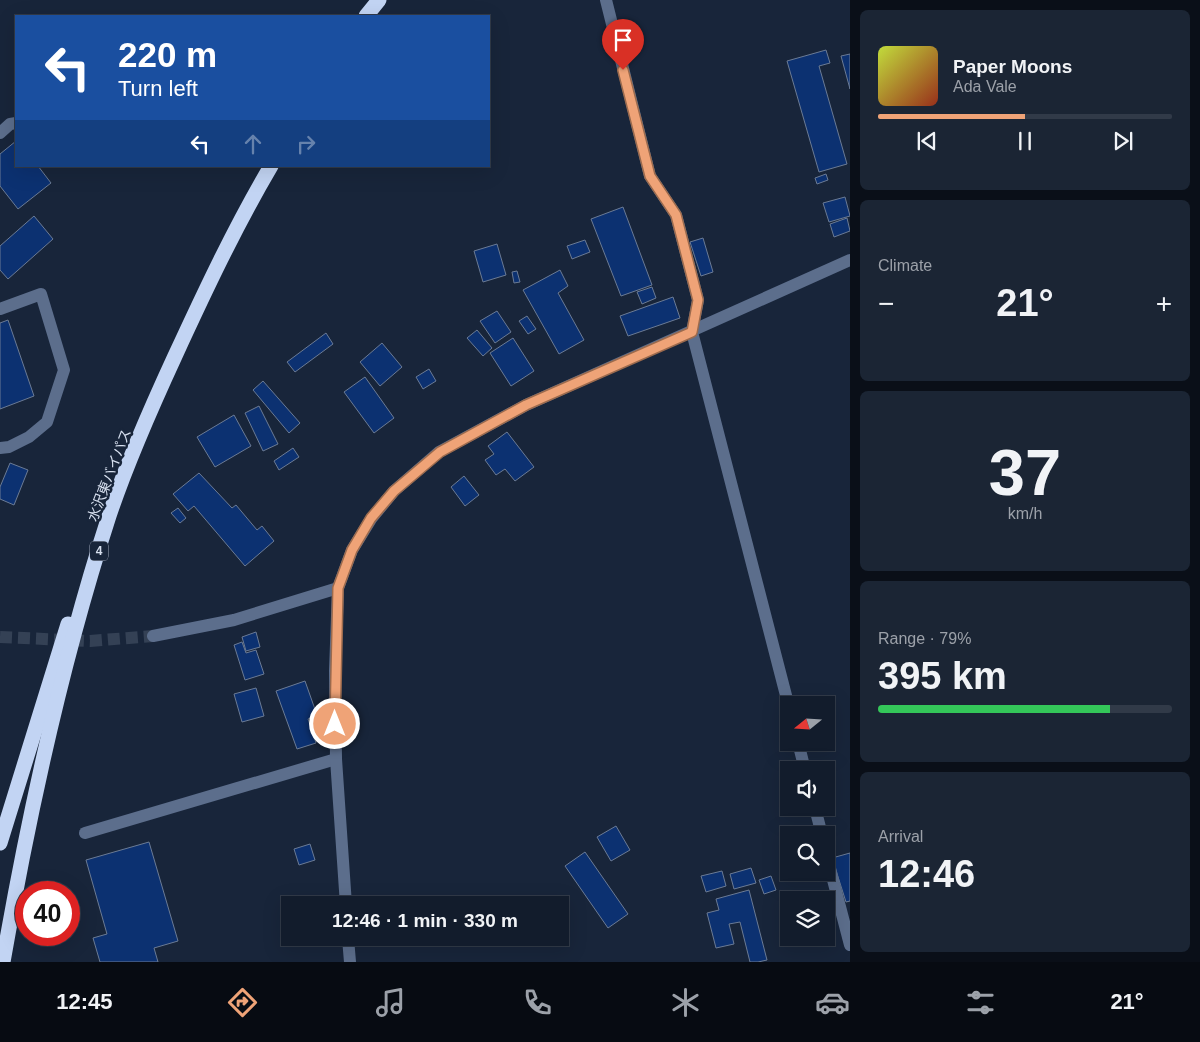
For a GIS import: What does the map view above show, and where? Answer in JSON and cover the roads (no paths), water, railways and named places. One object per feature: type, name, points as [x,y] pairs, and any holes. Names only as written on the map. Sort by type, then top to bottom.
[{"type":"highway","points":[[367,15],[378,0]]},
{"type":"highway","name":"水沢東バイパス","points":[[3,962],[39,779],[72,647],[109,516],[152,408],[198,306],[248,205],[270,167]]},
{"type":"highway","points":[[0,843],[68,622],[109,516]]},
{"type":"highway","points":[[8,962],[10,923]]},
{"type":"street","points":[[606,0],[650,176],[676,215],[679,224],[698,300],[692,332],[786,696]]},
{"type":"street","points":[[0,133],[10,124],[15,122]]},
{"type":"street","points":[[345,896],[336,758],[335,671],[338,588],[352,550],[371,518],[394,491],[440,452],[526,405],[850,260]]},
{"type":"street","points":[[0,309],[41,294],[64,370],[46,422],[29,438],[9,447],[0,448]]},
{"type":"street","points":[[153,636],[234,620],[338,588]]},
{"type":"street","points":[[85,833],[336,758]]},
{"type":"street","points":[[833,881],[850,945]]},
{"type":"street","points":[[349,946],[350,962]]},
{"type":"tunnel","points":[[0,637],[90,641],[153,636]]}]
